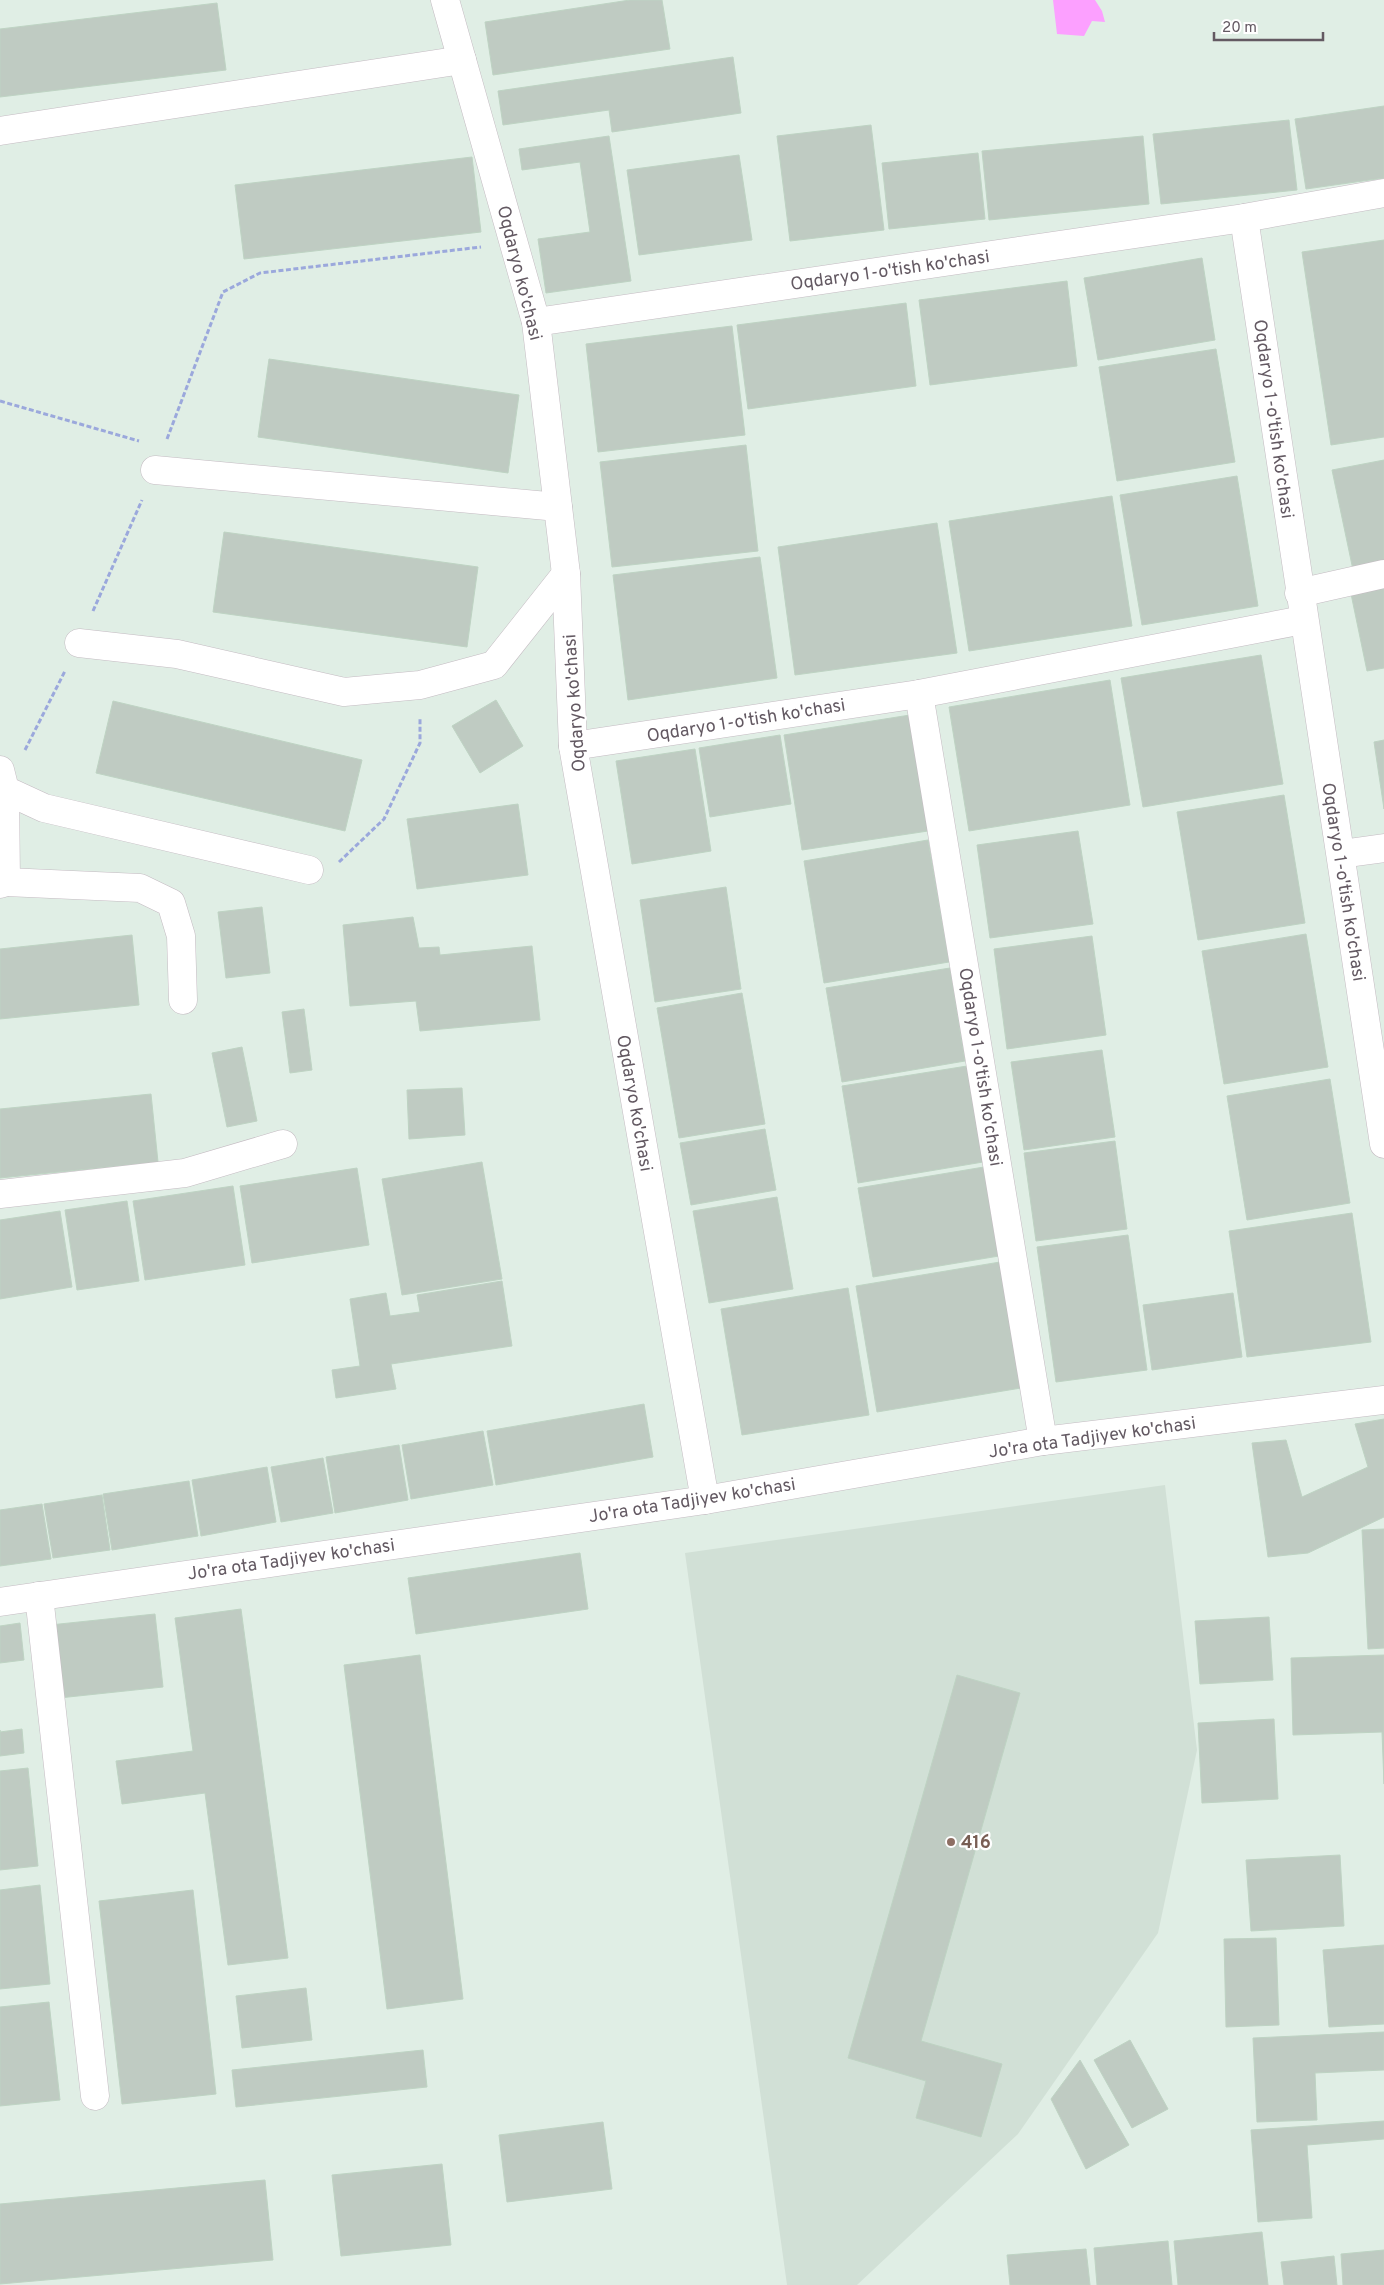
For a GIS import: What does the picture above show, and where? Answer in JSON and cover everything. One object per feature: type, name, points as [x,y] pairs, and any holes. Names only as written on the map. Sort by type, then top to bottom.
[{"type":"street","name":"Oqdaryo ko'chasi","points":[[445,0],[536,322],[566,574],[573,746],[704,1500]]},
{"type":"street","points":[[0,131],[462,60]]},
{"type":"street","name":"Oqdaryo 1-o'tish ko'chasi","points":[[536,322],[1244,218],[1384,193]]},
{"type":"street","name":"Oqdaryo 1-o'tish ko'chasi","points":[[1244,218],[1303,620],[1341,854],[1384,1144]]},
{"type":"street","points":[[155,470],[558,507]]},
{"type":"street","points":[[78,643],[177,654],[344,692],[420,685],[494,665],[566,574]]},
{"type":"street","points":[[1299,592],[1384,574]]},
{"type":"street","name":"Oqdaryo 1-o'tish ko'chasi","points":[[573,746],[919,694],[1303,620]]},
{"type":"street","name":"Oqdaryo 1-o'tish ko'chasi","points":[[919,694],[1043,1441]]},
{"type":"street","points":[[2,780],[44,808],[309,870]]},
{"type":"street","points":[[2,780],[3,883],[140,888],[171,903],[181,936],[183,1000]]},
{"type":"street","points":[[1341,854],[1384,848]]},
{"type":"street","points":[[0,1194],[185,1173],[283,1144]]},
{"type":"street","name":"Jo'ra ota Tadjiyev ko'chasi","points":[[0,1602],[704,1500],[1043,1441],[1384,1400]]},
{"type":"street","points":[[39,1596],[95,2096]]},
{"type":"path","points":[[0,401],[146,442]]},
{"type":"path","points":[[309,870],[341,862],[384,819],[420,743],[420,685]]},
{"type":"shaded area","points":[[1053,0],[1095,0],[1102,11],[1105,22],[1092,21],[1084,36],[1057,34]]},
{"type":"shaded area","name":"416","points":[[1165,1485],[1197,1750],[1158,1933],[1018,2134],[857,2285],[787,2285],[685,1553]]},
{"type":"building","points":[[630,0],[662,0],[670,49],[493,75],[485,22]]},
{"type":"building","points":[[217,3],[226,70],[0,97],[0,29]]},
{"type":"building","points":[[733,57],[741,113],[612,132],[609,110],[503,125],[498,91]]},
{"type":"building","points":[[1384,106],[1384,178],[1306,189],[1295,119]]},
{"type":"building","points":[[1289,120],[1297,190],[1161,204],[1153,134]]},
{"type":"building","points":[[871,125],[884,230],[790,241],[777,136]]},
{"type":"building","points":[[609,136],[631,281],[546,293],[538,239],[590,232],[580,162],[522,170],[519,149]]},
{"type":"building","points":[[1143,136],[1149,204],[989,220],[982,151]]},
{"type":"building","points":[[978,153],[985,219],[889,229],[882,163]]},
{"type":"building","points":[[739,155],[752,240],[639,255],[627,170]]},
{"type":"building","points":[[472,157],[481,232],[244,259],[235,185]]},
{"type":"building","points":[[1384,240],[1384,437],[1331,445],[1302,252]]},
{"type":"building","points":[[1202,258],[1215,340],[1098,360],[1084,278]]},
{"type":"building","points":[[1067,281],[1077,366],[930,385],[919,300]]},
{"type":"building","points":[[906,303],[916,386],[748,409],[737,325]]},
{"type":"building","points":[[732,326],[745,435],[598,452],[586,344]]},
{"type":"building","points":[[1216,349],[1235,462],[1117,481],[1099,367]]},
{"type":"building","points":[[269,359],[519,395],[508,473],[258,437]]},
{"type":"building","points":[[746,445],[758,551],[612,567],[600,462]]},
{"type":"building","points":[[1384,460],[1384,564],[1353,570],[1332,470]]},
{"type":"building","points":[[1237,476],[1258,606],[1142,625],[1120,495]]},
{"type":"building","points":[[1112,496],[1132,626],[969,651],[949,521]]},
{"type":"building","points":[[937,523],[957,653],[795,675],[778,547]]},
{"type":"building","points":[[224,532],[478,567],[467,647],[213,612]]},
{"type":"building","points":[[760,557],[777,678],[628,700],[613,575]]},
{"type":"building","points":[[1384,582],[1384,668],[1367,671],[1350,589]]},
{"type":"building","points":[[1261,655],[1283,784],[1143,807],[1121,678]]},
{"type":"building","points":[[1110,680],[1130,805],[969,831],[949,707]]},
{"type":"building","points":[[496,700],[523,746],[480,773],[452,726]]},
{"type":"building","points":[[113,701],[362,760],[345,831],[96,773]]},
{"type":"building","points":[[910,715],[928,831],[802,850],[784,735]]},
{"type":"building","points":[[780,735],[791,804],[710,817],[699,748]]},
{"type":"building","points":[[1384,740],[1384,809],[1374,742]]},
{"type":"building","points":[[695,749],[711,851],[632,864],[616,761]]},
{"type":"building","points":[[1284,795],[1305,923],[1198,940],[1177,812]]},
{"type":"building","points":[[518,804],[528,875],[417,889],[407,819]]},
{"type":"building","points":[[1078,831],[1093,924],[990,938],[977,845]]},
{"type":"building","points":[[928,840],[949,962],[824,983],[804,861]]},
{"type":"building","points":[[726,887],[741,989],[655,1002],[640,900]]},
{"type":"building","points":[[262,907],[270,973],[226,978],[218,912]]},
{"type":"building","points":[[413,917],[419,948],[439,947],[440,955],[532,946],[540,1020],[420,1031],[416,1001],[350,1006],[343,925]]},
{"type":"building","points":[[1306,934],[1328,1067],[1224,1084],[1202,951]]},
{"type":"building","points":[[132,935],[139,1005],[0,1019],[0,949]]},
{"type":"building","points":[[1092,936],[1106,1035],[1007,1049],[994,949]]},
{"type":"building","points":[[950,968],[965,1061],[842,1082],[826,988]]},
{"type":"building","points":[[742,993],[765,1124],[679,1138],[657,1008]]},
{"type":"building","points":[[304,1009],[312,1070],[290,1073],[282,1012]]},
{"type":"building","points":[[242,1047],[257,1121],[227,1127],[212,1053]]},
{"type":"building","points":[[1102,1050],[1115,1137],[1024,1150],[1011,1062]]},
{"type":"building","points":[[967,1066],[983,1162],[858,1183],[842,1086]]},
{"type":"building","points":[[1330,1079],[1350,1203],[1247,1220],[1227,1096]]},
{"type":"building","points":[[462,1088],[465,1135],[409,1139],[407,1090]]},
{"type":"building","points":[[151,1094],[158,1162],[0,1178],[0,1109]]},
{"type":"building","points":[[765,1129],[776,1190],[691,1205],[680,1143]]},
{"type":"building","points":[[1115,1141],[1127,1229],[1036,1241],[1024,1153]]},
{"type":"building","points":[[482,1162],[502,1279],[402,1295],[382,1179]]},
{"type":"building","points":[[984,1167],[999,1256],[873,1277],[858,1188]]},
{"type":"building","points":[[357,1168],[369,1245],[252,1263],[240,1186]]},
{"type":"building","points":[[233,1186],[245,1265],[145,1280],[133,1201]]},
{"type":"building","points":[[777,1197],[793,1289],[709,1303],[693,1211]]},
{"type":"building","points":[[127,1201],[139,1281],[77,1290],[65,1210]]},
{"type":"building","points":[[60,1211],[72,1287],[0,1299],[0,1220]]},
{"type":"building","points":[[1352,1213],[1371,1342],[1247,1357],[1229,1231]]},
{"type":"building","points":[[1128,1235],[1147,1370],[1056,1382],[1037,1247]]},
{"type":"building","points":[[1000,1262],[1021,1388],[877,1412],[856,1286]]},
{"type":"building","points":[[502,1281],[512,1346],[391,1364],[396,1389],[336,1398],[332,1370],[360,1366],[350,1299],[386,1293],[390,1316],[420,1312],[417,1295]]},
{"type":"building","points":[[848,1288],[869,1415],[742,1435],[721,1309]]},
{"type":"building","points":[[1233,1293],[1242,1357],[1152,1370],[1143,1305]]},
{"type":"building","points":[[644,1404],[653,1457],[496,1485],[487,1431]]},
{"type":"building","points":[[1384,1419],[1384,1517],[1308,1553],[1268,1557],[1252,1443],[1286,1440],[1302,1497],[1368,1467],[1355,1424]]},
{"type":"building","points":[[483,1431],[493,1485],[411,1499],[402,1445]]},
{"type":"building","points":[[399,1445],[408,1500],[335,1513],[326,1457]]},
{"type":"building","points":[[323,1458],[333,1513],[281,1522],[271,1467]]},
{"type":"building","points":[[267,1467],[276,1522],[201,1536],[192,1480]]},
{"type":"building","points":[[189,1481],[198,1536],[112,1550],[103,1494]]},
{"type":"building","points":[[102,1495],[110,1550],[53,1558],[44,1504]]},
{"type":"building","points":[[42,1504],[51,1559],[0,1566],[0,1510]]},
{"type":"building","points":[[1384,1529],[1384,1648],[1368,1649],[1362,1530]]},
{"type":"building","points":[[580,1553],[588,1609],[416,1634],[408,1578]]},
{"type":"building","points":[[241,1609],[288,1958],[228,1965],[205,1793],[122,1804],[116,1761],[193,1751],[175,1618]]},
{"type":"building","points":[[155,1614],[163,1687],[59,1698],[50,1625]]},
{"type":"building","points":[[1269,1617],[1273,1680],[1200,1684],[1195,1621]]},
{"type":"building","points":[[20,1623],[24,1660],[0,1663],[0,1626]]},
{"type":"building","points":[[420,1655],[463,1999],[387,2009],[344,1665]]},
{"type":"building","points":[[1384,1655],[1384,1784],[1382,1732],[1293,1735],[1291,1658]]},
{"type":"building","points":[[957,1675],[1020,1693],[921,2041],[1002,2064],[981,2137],[916,2118],[926,2081],[848,2058]]},
{"type":"building","points":[[1274,1719],[1278,1799],[1202,1803],[1198,1723]]},
{"type":"building","points":[[22,1729],[24,1753],[0,1756],[0,1732]]},
{"type":"building","points":[[28,1768],[38,1866],[0,1870],[0,1771]]},
{"type":"building","points":[[1340,1855],[1344,1926],[1251,1931],[1246,1860]]},
{"type":"building","points":[[40,1885],[50,1984],[0,1989],[0,1890]]},
{"type":"building","points":[[193,1890],[216,2094],[122,2104],[99,1901]]},
{"type":"building","points":[[1276,1938],[1279,2025],[1226,2027],[1224,1939]]},
{"type":"building","points":[[1384,1945],[1384,2024],[1329,2027],[1323,1950]]},
{"type":"building","points":[[306,1988],[312,2040],[242,2048],[236,1996]]},
{"type":"building","points":[[49,2002],[60,2100],[0,2106],[0,2007]]},
{"type":"building","points":[[1384,2032],[1384,2070],[1315,2073],[1317,2120],[1257,2122],[1253,2038]]},
{"type":"building","points":[[1130,2040],[1168,2109],[1132,2128],[1094,2060]]},
{"type":"building","points":[[423,2050],[427,2087],[236,2107],[232,2070]]},
{"type":"building","points":[[1080,2060],[1129,2145],[1086,2169],[1051,2099]]},
{"type":"building","points":[[1384,2121],[1384,2139],[1307,2145],[1312,2218],[1258,2222],[1251,2130]]},
{"type":"building","points":[[603,2122],[612,2189],[507,2202],[499,2135]]},
{"type":"building","points":[[442,2164],[451,2245],[341,2256],[332,2175]]},
{"type":"building","points":[[265,2180],[273,2260],[0,2284],[0,2204]]},
{"type":"building","points":[[1262,2232],[1268,2285],[1178,2285],[1174,2241]]},
{"type":"building","points":[[1168,2241],[1172,2285],[1097,2285],[1094,2248]]},
{"type":"building","points":[[1086,2249],[1090,2285],[1010,2285],[1007,2255]]},
{"type":"building","points":[[1384,2250],[1384,2285],[1343,2285],[1341,2254]]},
{"type":"building","points":[[1334,2256],[1337,2285],[1284,2285],[1281,2262]]},
{"type":"place","name":"416","points":[[951,1842]]}]
